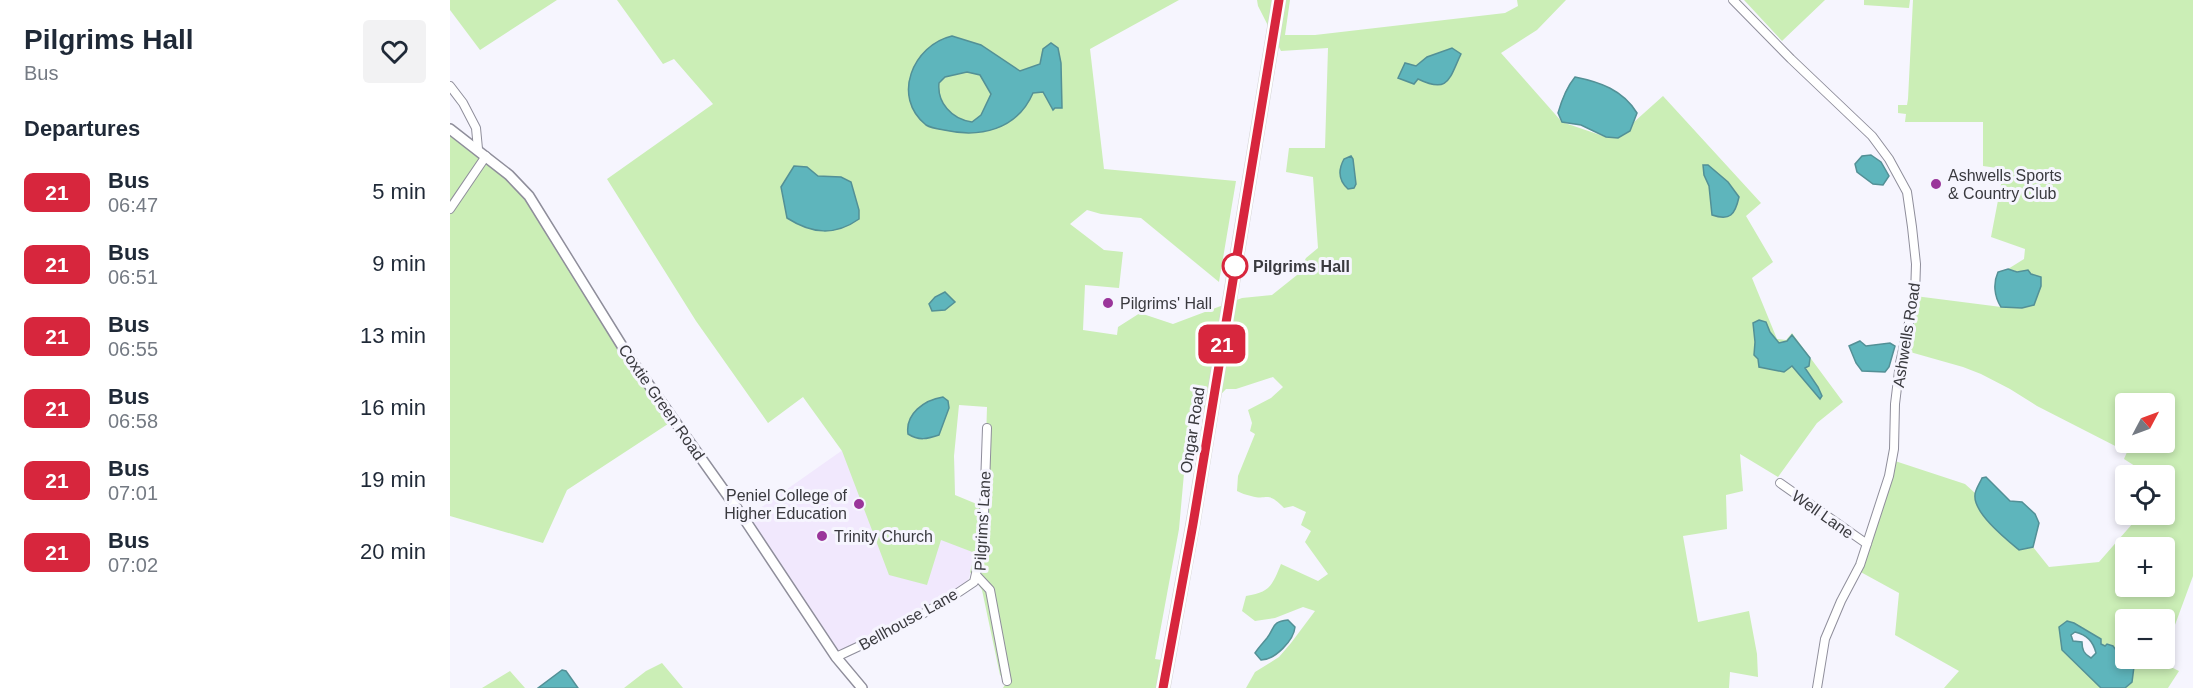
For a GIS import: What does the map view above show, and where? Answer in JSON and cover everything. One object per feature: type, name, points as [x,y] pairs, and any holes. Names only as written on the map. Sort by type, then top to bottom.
[{"type":"main road","name":"Ongar Road","points":[[1163,688],[1195,512],[1279,0]]},
{"type":"street","name":"Ashwells Road","points":[[1734,0],[1809,77],[1872,136],[1889,159],[1907,192],[1916,264],[1915,296],[1900,363],[1895,404],[1894,449],[1889,476],[1860,565],[1825,639],[1817,688]]},
{"type":"street","points":[[450,86],[463,103],[476,128],[478,149]]},
{"type":"street","name":"Coxtie Green Road","points":[[450,129],[509,175],[529,196],[627,354],[745,519],[836,657],[862,688]]},
{"type":"street","points":[[450,209],[486,156]]},
{"type":"street","name":"Pilgrims' Lane","points":[[987,428],[983,543],[976,575],[990,590],[1007,681]]},
{"type":"street","name":"Well Lane","points":[[1780,483],[1867,544]]},
{"type":"street","name":"Bellhouse Lane","points":[[836,657],[950,599],[974,582],[976,575]]},
{"type":"shaded area","name":"Peniel College of Higher Education","points":[[945,378],[954,456],[955,495],[975,553],[969,578],[963,587],[897,626],[838,650],[746,518]]},
{"type":"green space","points":[[450,0],[557,0],[480,50],[450,10]]},
{"type":"green space","points":[[617,0],[1179,0],[1090,49],[1104,169],[1236,181],[1219,282],[1141,218],[1101,214],[1087,210],[1070,224],[1104,250],[1123,252],[1119,288],[1085,285],[1083,330],[1117,335],[1118,327],[1140,313],[1173,324],[1242,298],[1272,295],[1297,275],[1306,258],[1318,248],[1313,177],[1286,172],[1289,148],[1325,148],[1328,48],[1281,51],[1257,0],[1290,0],[1285,35],[1315,35],[1505,13],[1518,6],[1517,0],[1566,0],[1537,30],[1501,53],[1562,122],[1606,137],[1630,131],[1634,122],[1663,96],[1761,203],[1746,216],[1773,262],[1752,278],[1777,339],[1786,340],[1792,333],[1843,402],[1817,423],[1778,477],[1740,454],[1743,491],[1726,495],[1727,529],[1683,536],[1698,622],[1749,611],[1757,654],[1758,677],[1730,672],[1729,688],[1246,688],[1255,672],[1279,657],[1315,611],[1303,607],[1275,618],[1255,621],[1242,611],[1246,596],[1269,587],[1281,564],[1318,581],[1328,574],[1305,542],[1311,531],[1301,525],[1306,512],[1293,506],[1284,508],[1271,498],[1245,495],[1237,491],[1238,476],[1255,434],[1250,431],[1252,423],[1248,410],[1271,398],[1283,387],[1273,377],[1236,389],[1226,389],[1188,429],[1179,529],[1155,659],[1168,661],[1163,688],[1003,688],[1007,681],[1000,675],[982,590],[970,572],[975,553],[941,540],[927,585],[889,575],[842,451],[803,397],[768,423],[696,321],[607,179],[713,104],[674,59],[663,64]],"holes":[[[959,405],[987,407],[984,507],[955,495],[954,456]]]},
{"type":"green space","points":[[1744,0],[1825,0],[1782,41]]},
{"type":"green space","points":[[1864,0],[1910,0],[1909,8],[1864,5]]},
{"type":"green space","points":[[1913,0],[2193,0],[2193,576],[2175,625],[2175,609],[2115,609],[2115,649],[2113,646],[2101,644],[2100,639],[2074,623],[2062,650],[2101,688],[1944,688],[1959,671],[1895,635],[1899,593],[1857,570],[1892,460],[1965,484],[1975,493],[1980,510],[1992,525],[2019,550],[2033,547],[2049,567],[2099,562],[2115,544],[2115,597],[2175,597],[2175,537],[2121,537],[2131,525],[2175,525],[2175,465],[2133,465],[2124,459],[2127,453],[2175,453],[2175,393],[2115,393],[2115,446],[1981,374],[1903,350],[1915,296],[2009,308],[2041,277],[2008,269],[2024,259],[2025,249],[1991,237],[2004,169],[1983,166],[1983,122],[1905,122],[1906,114],[1898,113],[1898,105],[1907,105]]},
{"type":"green space","points":[[450,126],[521,186],[674,420],[567,490],[543,543],[450,516]]},
{"type":"green space","points":[[662,663],[683,688],[624,688],[646,671]]},
{"type":"green space","points":[[2131,669],[2175,669],[2179,671],[2168,688],[2125,688]]},
{"type":"green space","points":[[510,671],[525,688],[482,688]]},
{"type":"water","points":[[952,36],[981,45],[1020,71],[1040,64],[1043,49],[1051,43],[1058,48],[1061,63],[1062,108],[1053,110],[1043,92],[1033,93],[1017,116],[1007,123],[984,132],[958,132],[926,125],[915,114],[910,101],[911,73],[917,61],[938,41]],"holes":[[[967,72],[980,75],[991,94],[981,115],[972,122],[964,120],[952,113],[943,103],[939,83],[945,77]]]},
{"type":"water","points":[[1452,48],[1461,54],[1447,82],[1436,85],[1418,79],[1414,84],[1398,78],[1405,63],[1416,66],[1427,57]]},
{"type":"water","points":[[1575,77],[1610,88],[1625,98],[1637,113],[1630,131],[1618,138],[1606,137],[1581,125],[1562,122],[1558,113],[1569,85]]},
{"type":"water","points":[[1871,155],[1881,162],[1889,176],[1883,185],[1873,184],[1857,172],[1855,164],[1862,156]]},
{"type":"water","points":[[1351,156],[1356,184],[1354,188],[1348,189],[1342,182],[1340,171],[1344,159]]},
{"type":"water","points":[[1703,165],[1708,165],[1728,182],[1739,197],[1731,215],[1723,217],[1712,215],[1709,186]]},
{"type":"water","points":[[794,166],[807,167],[818,176],[841,177],[851,182],[859,210],[859,219],[841,228],[823,231],[805,227],[787,218],[781,187]]},
{"type":"water","points":[[2008,269],[2017,272],[2028,270],[2031,274],[2041,277],[2041,286],[2034,305],[2022,308],[2001,307],[1996,294],[1995,281],[1998,272]]},
{"type":"water","points":[[945,292],[955,302],[945,310],[932,311],[929,304],[935,297]]},
{"type":"water","points":[[1759,320],[1766,322],[1770,332],[1779,343],[1787,341],[1792,335],[1810,358],[1809,366],[1805,368],[1818,387],[1822,396],[1820,399],[1792,366],[1784,372],[1759,367],[1758,359],[1754,355],[1753,323]]},
{"type":"water","points":[[1860,341],[1866,346],[1890,343],[1895,346],[1889,367],[1885,372],[1862,371],[1849,346]]},
{"type":"water","points":[[943,397],[948,401],[949,408],[939,435],[923,439],[908,434],[910,420],[917,409],[929,401]]},
{"type":"water","points":[[1986,477],[2010,501],[2022,502],[2035,514],[2039,523],[2033,547],[2019,550],[1992,526],[1979,510],[1975,493],[1982,478]]},
{"type":"water","points":[[1288,620],[1295,627],[1291,638],[1278,653],[1261,660],[1255,653],[1276,623]]},
{"type":"water","points":[[2067,621],[2074,623],[2101,639],[2101,644],[2113,646],[2115,669],[2134,669],[2132,682],[2125,688],[2101,688],[2062,650],[2059,627]],"holes":[[[2075,632],[2086,637],[2096,653],[2091,658],[2084,652],[2082,642],[2073,641],[2071,635]]]},
{"type":"water","points":[[562,670],[566,671],[578,688],[538,688]]},
{"type":"bus line","name":"21","points":[[1163,688],[1193,524],[1279,0]]},
{"type":"place","name":"Ashwells Sports & Country Club","points":[[1936,184]]},
{"type":"place","name":"Pilgrims Hall","points":[[1235,266]]},
{"type":"place","name":"Pilgrims' Hall","points":[[1108,303]]},
{"type":"place","name":"Peniel College of Higher Education","points":[[859,504]]},
{"type":"place","name":"Trinity Church","points":[[822,536]]}]
